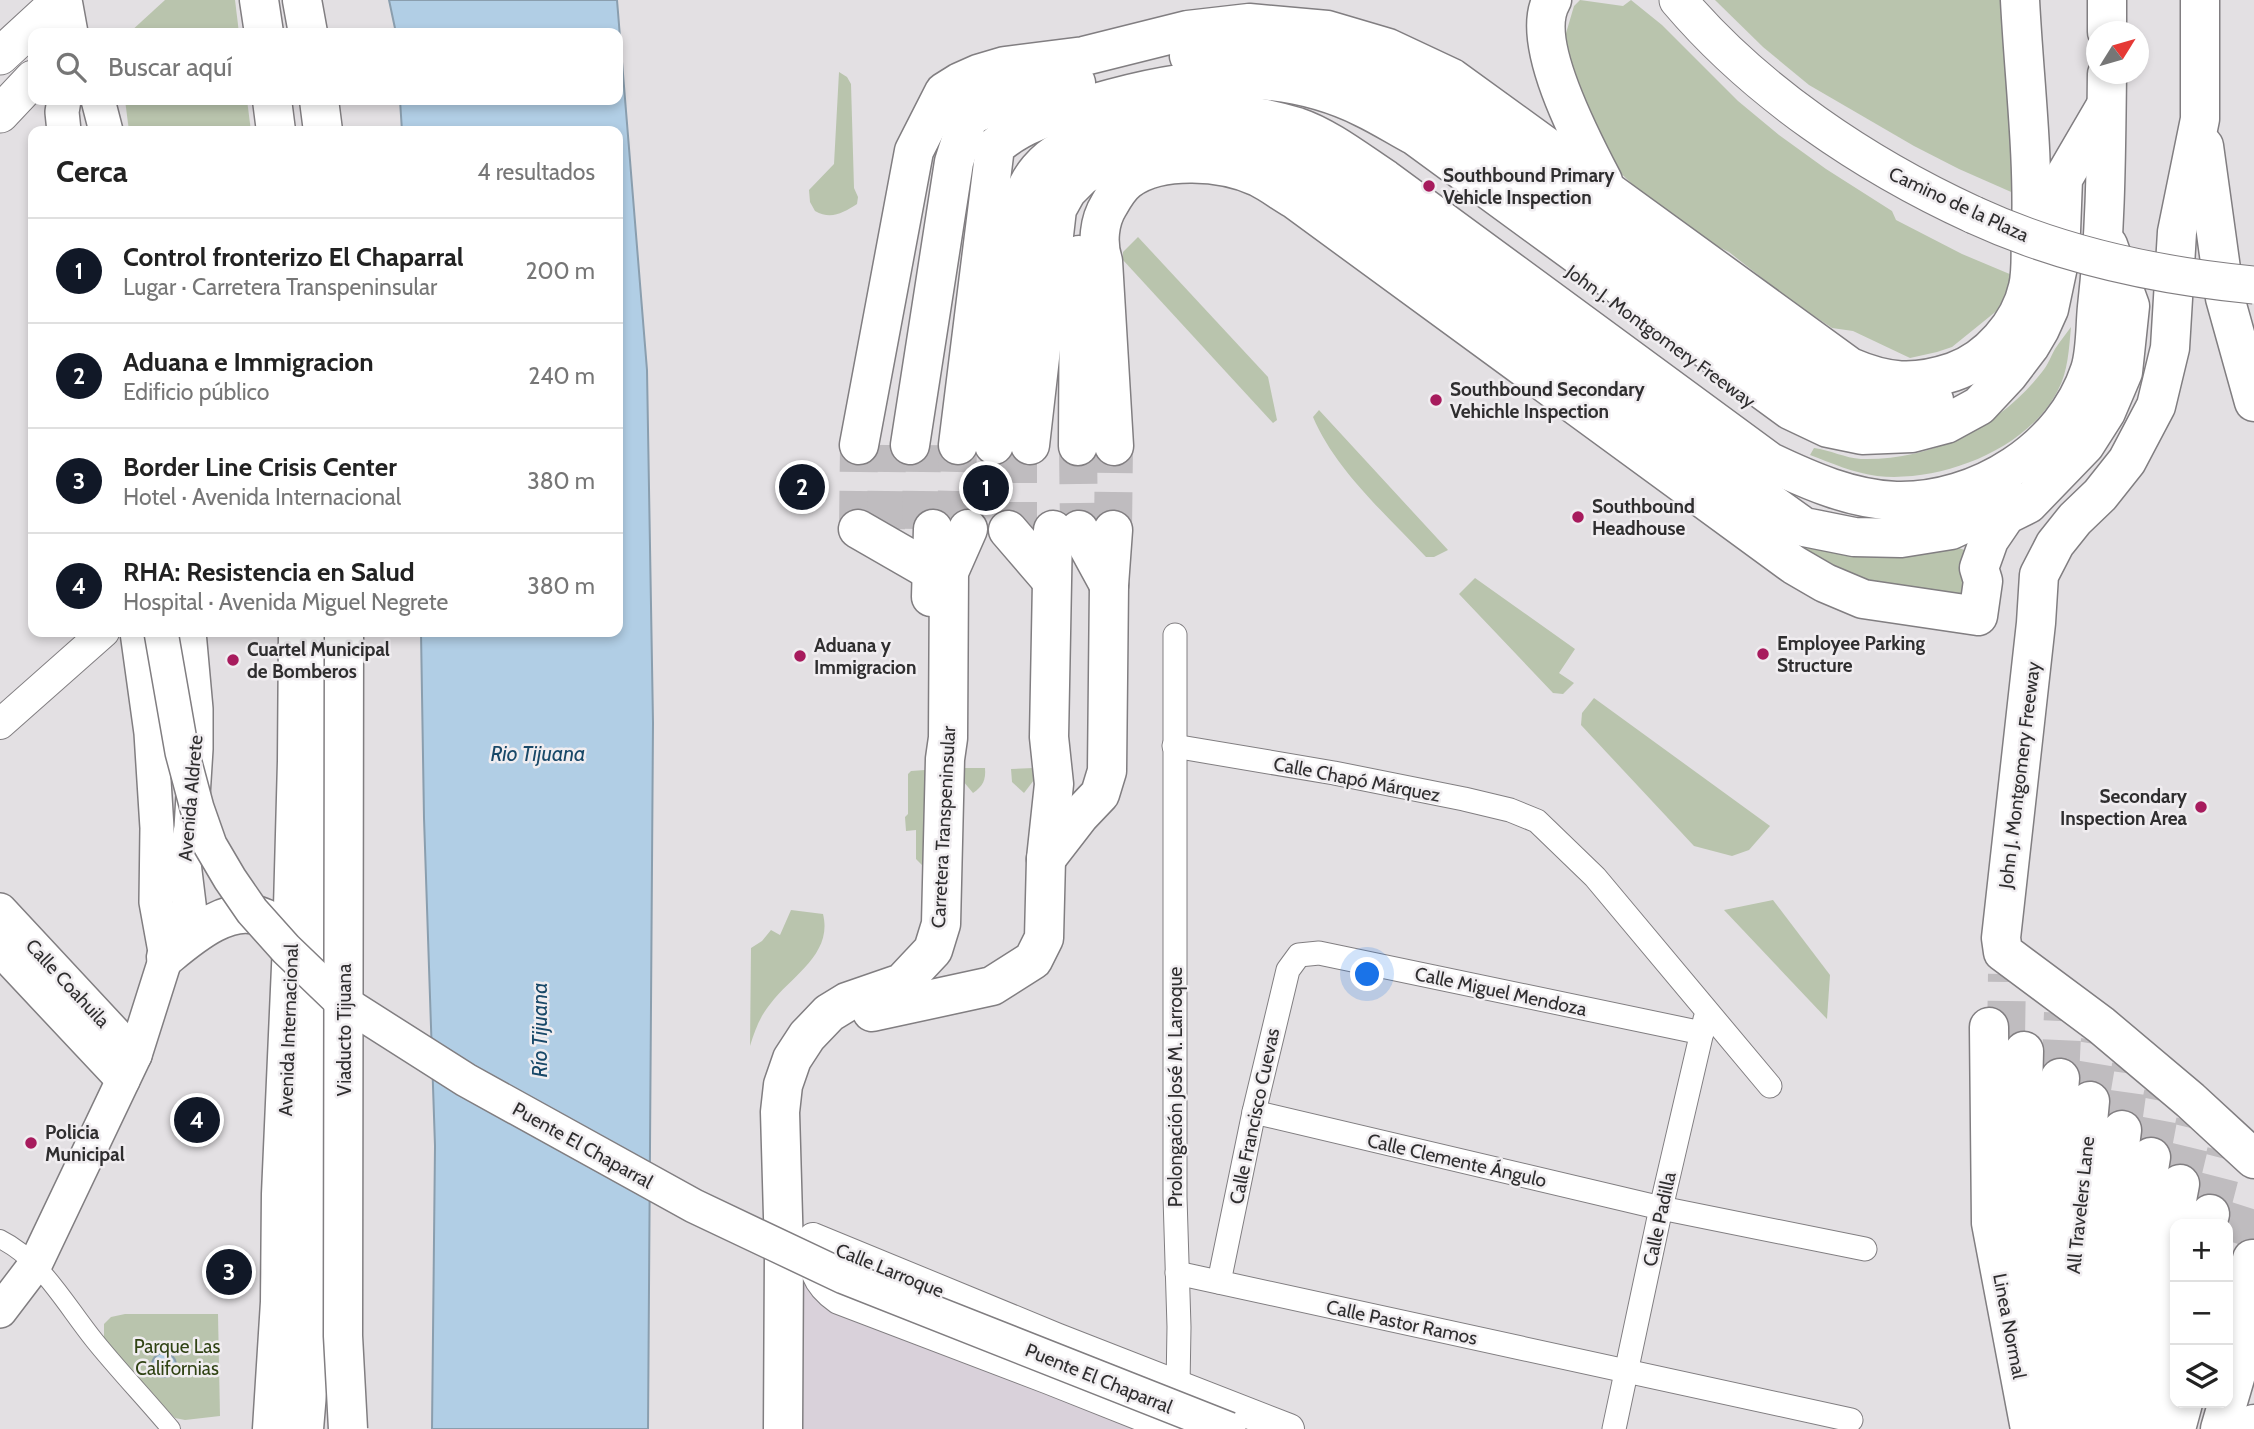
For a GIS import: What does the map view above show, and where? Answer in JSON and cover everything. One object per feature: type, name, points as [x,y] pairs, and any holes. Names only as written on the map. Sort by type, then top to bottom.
[{"type":"highway","points":[[259,0],[263,28]]},
{"type":"highway","points":[[290,0],[294,28]]},
{"type":"highway","points":[[302,0],[307,28]]},
{"type":"highway","points":[[318,0],[322,28]]},
{"type":"highway","points":[[988,445],[1028,173],[978,74],[1005,66],[1084,56],[1188,30],[1249,23],[1327,30],[1388,48],[1452,78],[1850,367],[1876,378],[1900,381],[1935,378],[1961,369],[1984,354],[2004,336],[2016,317],[2028,287],[2033,191],[2020,0]]},
{"type":"highway","points":[[2107,0],[2107,21]]},
{"type":"highway","name":"John J. Montgomery Freeway","points":[[2122,1054],[2036,624],[2039,575],[2055,544],[2127,461],[2156,406],[2170,348],[2176,232],[2200,119],[2200,0]]},
{"type":"highway","points":[[1549,4],[1549,57],[1578,134],[1607,190]]},
{"type":"highway","points":[[2054,285],[2037,306],[2016,344],[2000,361],[1969,384],[1915,395],[1894,396],[1869,392],[1841,382],[1444,93],[1383,62],[1327,45],[1249,37],[1200,40],[1010,90],[962,96],[1100,252],[1103,214],[1115,193],[1129,179],[1153,169],[1190,163],[1230,168],[1258,177],[1294,199],[1794,565],[1825,583],[1863,599],[1978,616],[1983,581],[1979,568],[1989,540],[2006,515],[2040,491],[2085,445],[2106,412],[2123,372],[2130,306],[2104,234]]},
{"type":"highway","points":[[988,445],[1028,173],[1002,140],[1034,121],[1142,90],[1209,79],[1246,78],[1313,89],[1362,107],[1415,136],[1790,410],[1828,428],[1862,435],[1912,433],[1946,424],[1979,406],[2031,346],[2049,309],[2054,285]]},
{"type":"highway","points":[[988,445],[1028,173],[1060,151],[1078,143],[1150,123],[1211,114],[1243,116],[1299,128],[1339,149],[1385,179],[1770,461],[1807,480],[1842,492],[1897,501],[1929,499],[1963,491],[1991,479],[2031,455],[2060,424],[2078,399],[2091,368],[2104,234],[2107,89]]},
{"type":"highway","name":"John J. Montgomery Freeway","points":[[1028,173],[1030,139],[1059,125],[1145,100],[1211,90],[1246,91],[1309,101],[1356,121],[1406,149],[1732,390],[1796,430],[1822,441],[1865,449],[1942,436],[1966,425],[2005,400],[2031,370],[2048,342],[2060,314],[2054,285],[2060,257],[2063,179],[2107,89]]},
{"type":"highway","points":[[273,105],[275,126]]},
{"type":"highway","points":[[306,105],[309,126]]},
{"type":"highway","points":[[319,105],[322,126]]},
{"type":"highway","points":[[335,105],[337,126]]},
{"type":"highway","points":[[2200,119],[2225,298],[2254,402]]},
{"type":"highway","points":[[1028,173],[1153,134],[1207,128],[1241,128],[1295,143],[1371,189],[1701,433],[1762,475],[1822,501],[1897,516]]},
{"type":"highway","points":[[1028,173],[1105,161],[1156,145],[1204,139],[1238,141],[1285,156],[1367,208],[1619,395],[1804,527],[1854,537],[1900,538],[1951,530],[2040,491]]},
{"type":"highway","points":[[988,445],[914,151],[1028,173],[1095,190],[1117,171],[1135,163],[1159,156],[1196,151],[1222,152],[1254,159],[1289,175],[1723,491],[1751,534]]},
{"type":"highway","points":[[1748,487],[1817,513],[1865,522],[1957,504],[2010,481],[2040,462],[2070,433],[2090,401],[2103,371],[2098,299]]},
{"type":"highway","points":[[940,572],[987,529]]},
{"type":"highway","points":[[940,572],[987,529]]},
{"type":"highway","points":[[940,572],[987,529]]},
{"type":"highway","points":[[816,1027],[836,1019],[992,986],[1033,960],[1044,938],[1046,859],[1054,784],[1049,737],[1051,580],[987,529]]},
{"type":"highway","points":[[987,529],[1109,585],[1107,771],[1100,794],[1046,859]]},
{"type":"highway","name":"Carretera Transpeninsular","points":[[783,1429],[784,1251],[779,1112],[783,1084],[792,1059],[807,1036],[829,1013],[846,1002],[902,983],[933,950],[941,924],[944,800],[930,759],[940,572]]},
{"type":"highway","name":"Avenida Internacional","points":[[272,1429],[280,1302],[281,1194],[292,944],[298,637]]},
{"type":"highway","name":"Avenida Internacional","points":[[304,1429],[317,1273],[324,637]]},
{"type":"highway","name":"Viaducto Tijuana","points":[[344,637],[343,1336],[348,1429]]},
{"type":"highway","name":"Viaducto Tijuana","points":[[357,1429],[353,1327],[358,637]]},
{"type":"highway","points":[[166,957],[192,935],[228,916],[250,914],[264,918],[292,944]]},
{"type":"highway","points":[[2133,1150],[2225,1345]]},
{"type":"highway","points":[[2118,1429],[2133,1150]]},
{"type":"highway","points":[[2106,1429],[2120,1359],[2133,1150]]},
{"type":"highway","points":[[2129,1429],[2120,1359],[2133,1150]]},
{"type":"highway","name":"All Travelers Lane","points":[[2120,1359],[2133,1150]]},
{"type":"highway","points":[[757,1429],[761,1339],[769,1299],[784,1251]]},
{"type":"highway","points":[[317,1273],[327,1429]]},
{"type":"highway","points":[[2070,1429],[2120,1359],[2170,1309]]},
{"type":"highway","points":[[2220,1429],[2254,1313]]},
{"type":"highway","points":[[353,1327],[363,1429]]},
{"type":"highway","points":[[2120,1359],[2170,1382]]},
{"type":"highway","points":[[2078,1429],[2120,1359]]},
{"type":"highway","points":[[2088,1429],[2120,1359]]},
{"type":"highway","points":[[2095,1429],[2120,1359]]},
{"type":"highway","name":"Linea Normal","points":[[2030,1429],[2120,1359]]},
{"type":"highway","name":"Linea Normal","points":[[2036,1429],[2120,1359]]},
{"type":"highway","name":"Linea Normal","points":[[2042,1429],[2120,1359]]},
{"type":"highway","name":"Linea Normal","points":[[2048,1429],[2120,1359]]},
{"type":"highway","name":"Linea Normal","points":[[2055,1429],[2120,1359]]},
{"type":"highway","name":"Linea Normal","points":[[2062,1429],[2120,1359]]},
{"type":"highway","points":[[2236,1429],[2254,1368]]},
{"type":"main road","name":"Camino de la Plaza","points":[[1678,0],[1731,53],[1820,128],[1886,171],[1974,215],[2050,244],[2115,263],[2191,278],[2254,285]]},
{"type":"main road","points":[[48,28],[70,15]]},
{"type":"main road","points":[[0,56],[28,40]]},
{"type":"main road","points":[[0,114],[28,84]]},
{"type":"main road","points":[[63,105],[63,126]]},
{"type":"main road","points":[[80,105],[83,126]]},
{"type":"main road","points":[[100,105],[105,126]]},
{"type":"main road","name":"Avenida Aldrete","points":[[138,637],[151,733],[157,828],[156,902],[166,957]]},
{"type":"main road","name":"Puente El Chaparral","points":[[162,637],[181,752],[210,845],[252,911],[286,949],[337,998],[466,1080],[694,1206],[844,1277],[1229,1429]]},
{"type":"main road","name":"Avenida Aldrete","points":[[0,1311],[35,1265],[129,1068],[166,957],[191,912],[184,863],[191,828],[196,749],[190,637]]},
{"type":"main road","name":"Calle Coahuila","points":[[0,911],[129,1068]]},
{"type":"main road","name":"Calle Coahuila","points":[[0,949],[129,1068]]},
{"type":"street","name":"Prolongación José M. Larroque","points":[[1166,1428],[1178,1386],[1180,1327],[1177,1273],[1175,635]]},
{"type":"street","points":[[0,724],[98,637]]},
{"type":"street","name":"Calle Chapó Márquez","points":[[1174,746],[1334,773],[1464,799],[1510,810],[1537,821],[1595,877],[1707,1010]]},
{"type":"street","name":"Calle Miguel Mendoza","points":[[1299,955],[1318,953],[1702,1033]]},
{"type":"street","name":"Calle Francisco Cuevas","points":[[1219,1282],[1254,1112],[1288,970],[1299,955]]},
{"type":"street","points":[[1707,1010],[1770,1086]]},
{"type":"street","name":"Calle Padilla","points":[[1614,1429],[1707,1010]]},
{"type":"street","name":"Calle Clemente Ángulo","points":[[1254,1112],[1661,1208],[1865,1249]]},
{"type":"street","name":"Calle Larroque","points":[[1166,1428],[1060,1383],[839,1300],[819,1282],[812,1258],[813,1238],[837,1250],[1289,1429]]},
{"type":"street","points":[[0,1239],[18,1247],[48,1279],[93,1338],[172,1429]]},
{"type":"street","name":"Calle Pastor Ramos","points":[[1177,1273],[1851,1420]]},
{"type":"shaded area","points":[[800,1277],[1142,1429],[800,1429]]},
{"type":"green space","points":[[165,0],[235,0],[238,28],[134,28]]},
{"type":"green space","points":[[1580,0],[1623,6],[1631,0],[1662,25],[1738,101],[1826,169],[1892,211],[1896,220],[1962,254],[2012,275],[1999,309],[1952,347],[1910,358],[1853,331],[1832,328],[1790,300],[1729,252],[1692,234],[1649,200],[1611,164],[1562,62],[1564,40],[1574,6]]},
{"type":"green space","points":[[1715,0],[2007,0],[2018,195],[1914,146],[1809,85],[1763,47]]},
{"type":"green space","points":[[839,72],[847,77],[851,84],[854,188],[858,197],[857,204],[847,210],[826,215],[815,211],[810,202],[809,190],[834,164]]},
{"type":"green space","points":[[126,105],[248,105],[250,126],[128,126]]},
{"type":"green space","points":[[1138,237],[1268,377],[1277,420],[1273,423],[1123,260],[1123,252]]},
{"type":"green space","points":[[2071,327],[2064,376],[2044,411],[2026,430],[1980,458],[1954,468],[1902,477],[1860,473],[1810,455],[1814,448],[1861,459],[1887,458],[1938,447],[1962,437],[2005,409],[2025,392],[2044,369]]},
{"type":"green space","points":[[1319,410],[1448,550],[1434,557],[1426,557],[1363,491],[1323,437],[1313,417]]},
{"type":"green space","points":[[1776,541],[1939,541],[1970,552],[1959,604],[1857,584]]},
{"type":"green space","points":[[1475,578],[1575,649],[1559,673],[1574,683],[1563,694],[1553,693],[1459,594]]},
{"type":"green space","points":[[1594,698],[1770,826],[1749,850],[1732,856],[1694,846],[1581,725],[1582,713]]},
{"type":"green space","points":[[964,768],[985,768],[983,782],[973,793],[963,781]]},
{"type":"green space","points":[[1033,768],[1034,780],[1024,793],[1012,782],[1011,769]]},
{"type":"green space","points":[[925,770],[925,868],[916,859],[916,830],[906,831],[905,817],[908,814],[908,774],[911,771]]},
{"type":"green space","points":[[1773,900],[1830,975],[1827,1019],[1724,910]]},
{"type":"green space","points":[[791,910],[823,914],[822,941],[809,963],[767,1008],[750,1046],[751,948],[762,941],[771,930],[780,935]]},
{"type":"green space","name":"Parque Las Californias","points":[[125,1314],[218,1314],[220,1416],[185,1420],[175,1418],[107,1347],[104,1341],[104,1324],[111,1317]]},
{"type":"water","name":"Rio Tijuana","points":[[389,0],[617,0],[619,28],[395,28]]},
{"type":"water","name":"Rio Tijuana","points":[[623,74],[647,370],[653,723],[648,1429],[432,1429],[435,1146],[421,637],[623,637],[623,126],[402,126],[400,105],[623,105]]},
{"type":"water","points":[[164,1353],[172,1357],[176,1365],[172,1373],[164,1377],[156,1373],[152,1365],[156,1357]]},
{"type":"tunnel","points":[[858,529],[859,445]]},
{"type":"tunnel","points":[[886,529],[887,445]]},
{"type":"tunnel","points":[[921,529],[922,445]]},
{"type":"tunnel","points":[[956,529],[958,445]]},
{"type":"tunnel","points":[[1018,445],[1018,530]]},
{"type":"tunnel","points":[[1078,446],[1079,530]]},
{"type":"tunnel","points":[[1113,530],[1114,446]]},
{"type":"tunnel","points":[[2006,1039],[2007,974]]},
{"type":"tunnel","points":[[2060,1078],[2063,1013]]},
{"type":"tunnel","points":[[2090,1101],[2100,1041]]},
{"type":"tunnel","points":[[2122,1130],[2131,1065]]},
{"type":"tunnel","points":[[2151,1157],[2163,1093]]},
{"type":"tunnel","points":[[2180,1184],[2195,1122]]},
{"type":"tunnel","points":[[2210,1214],[2226,1152]]},
{"type":"tunnel","points":[[2238,1244],[2254,1194]]},
{"type":"place","name":"Southbound Primary Vehicle Inspection","points":[[1429,186]]},
{"type":"place","name":"Southbound Secondary Vehichle Inspection","points":[[1436,400]]},
{"type":"place","name":"Aduana e Immigracion","points":[[802,487]]},
{"type":"place","name":"Control fronterizo El Chaparral","points":[[986,488]]},
{"type":"place","name":"Southbound Headhouse","points":[[1578,517]]},
{"type":"place","name":"Employee Parking Structure","points":[[1763,654]]},
{"type":"place","name":"Aduana y Immigracion","points":[[800,656]]},
{"type":"place","name":"Cuartel Municipal de Bomberos","points":[[233,660]]},
{"type":"place","name":"Secondary Inspection Area","points":[[2201,807]]},
{"type":"place","name":"RHA: Resistencia en Salud","points":[[197,1120]]},
{"type":"place","name":"Policia Municipal","points":[[31,1143]]},
{"type":"place","name":"Border Line Crisis Center","points":[[229,1272]]},
{"type":"water label","name":"Río Tijuana","points":[[540,1030]]}]
